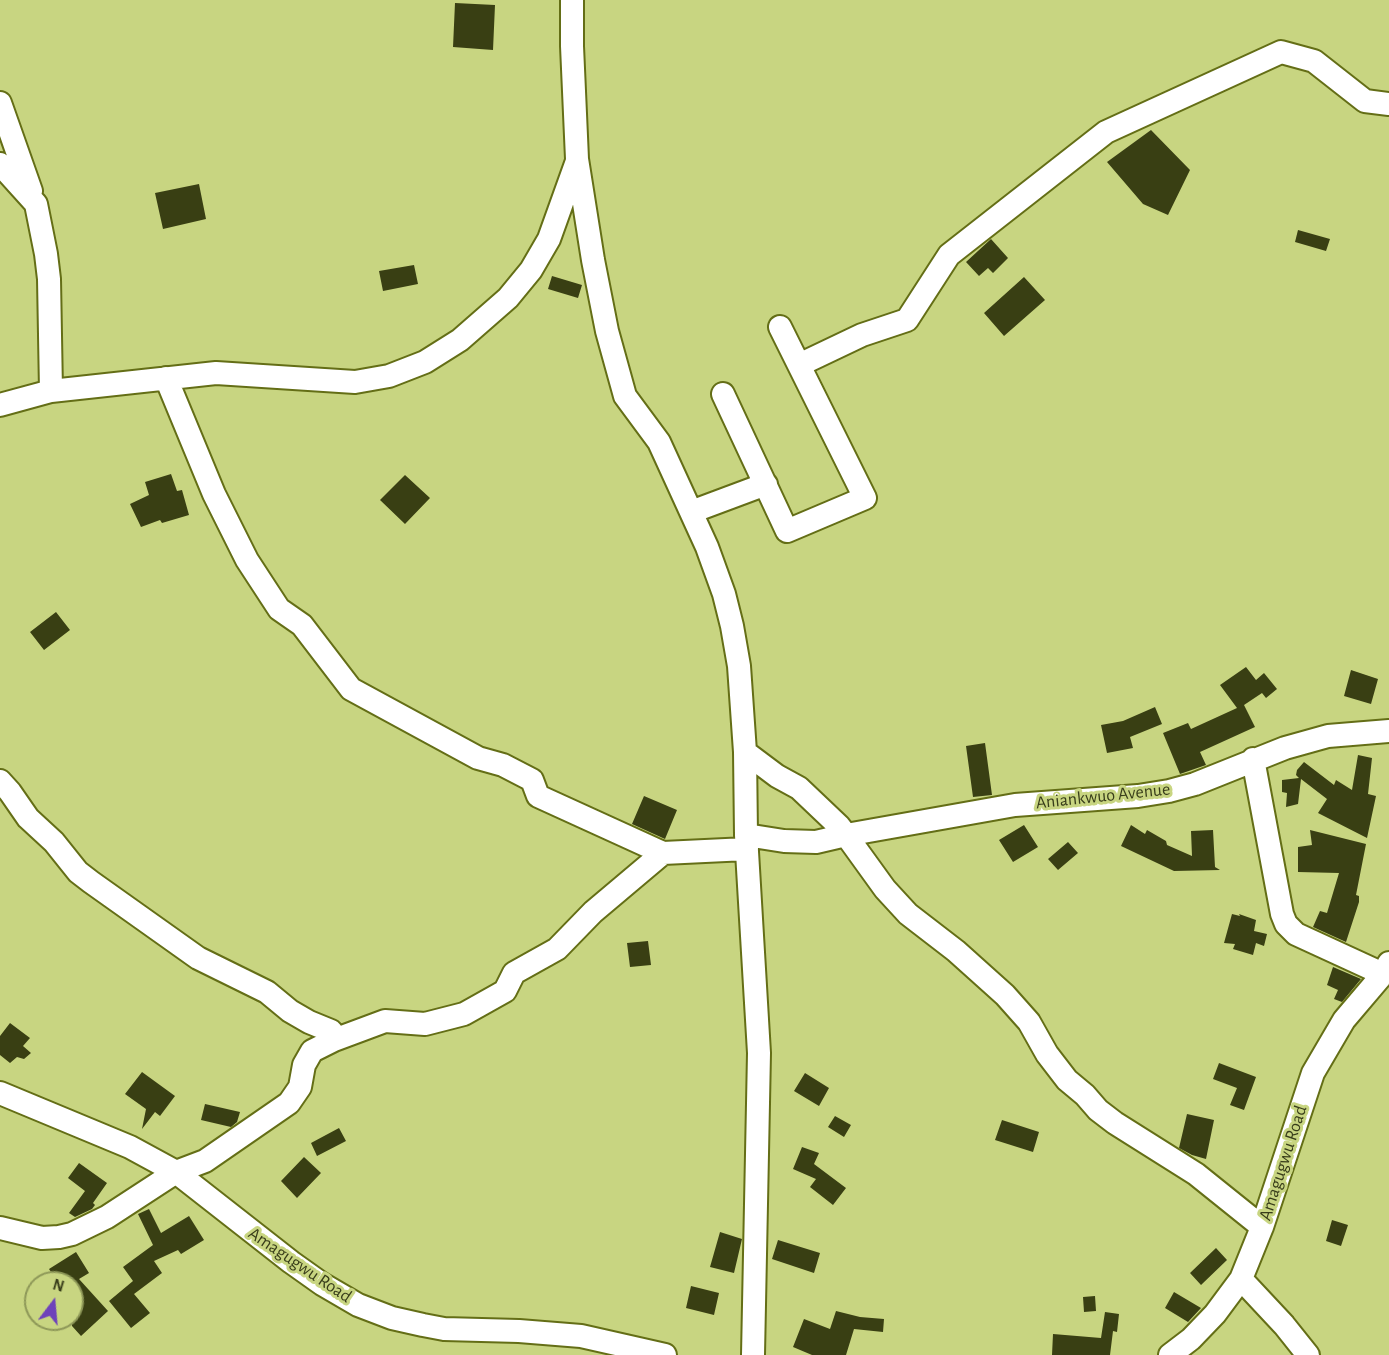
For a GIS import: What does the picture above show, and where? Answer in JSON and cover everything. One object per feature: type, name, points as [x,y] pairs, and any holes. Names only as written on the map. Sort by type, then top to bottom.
[{"type":"street","points":[[572,0],[577,159],[607,331],[624,396],[659,442],[707,547],[732,626],[739,666],[759,1053],[753,1355]]},
{"type":"street","points":[[799,365],[862,335],[907,320],[949,255],[1106,132],[1281,52],[1314,62],[1365,101],[1389,104]]},
{"type":"street","points":[[0,103],[36,204],[46,254],[49,279],[51,391]]},
{"type":"street","points":[[0,405],[51,391],[216,373],[355,382],[389,376],[425,362],[460,340],[508,298],[531,270],[549,239],[577,159]]},
{"type":"street","points":[[0,164],[36,204]]},
{"type":"street","points":[[723,394],[787,531],[865,498],[780,327]]},
{"type":"street","points":[[0,1228],[42,1238],[72,1234],[107,1217],[176,1172],[205,1161],[289,1103],[300,1087],[303,1065],[312,1051],[334,1040],[385,1021],[425,1024],[464,1014],[505,991],[514,973],[557,949],[593,912],[663,853],[538,796],[532,780],[502,765],[478,758],[351,689],[302,626],[279,609],[247,560],[210,486],[166,378]]},
{"type":"street","points":[[691,512],[766,484]]},
{"type":"street","name":"Aniankwuo Avenue","points":[[663,853],[747,842],[816,842],[1015,805],[1138,796],[1169,791],[1195,784],[1253,759],[1328,736],[1389,731]]},
{"type":"street","points":[[745,752],[777,776],[799,788],[846,835],[885,889],[908,914],[931,930],[1005,995],[1029,1022],[1047,1054],[1067,1080],[1098,1110],[1196,1174],[1262,1227]]},
{"type":"street","points":[[1253,759],[1282,914],[1286,924],[1296,934],[1386,968]]},
{"type":"street","points":[[0,781],[28,818],[54,842],[78,872],[198,958],[267,992],[290,1011],[331,1031],[335,1035],[334,1040]]},
{"type":"street","name":"Amagugwu Road","points":[[1170,1355],[1191,1339],[1207,1322],[1241,1279],[1262,1227],[1313,1073],[1344,1020],[1386,968]]},
{"type":"street","name":"Amagugwu Road","points":[[0,1093],[130,1147],[176,1172],[291,1262],[358,1305],[392,1318],[444,1329],[519,1331],[582,1345],[665,1355]]},
{"type":"street","points":[[1241,1279],[1284,1325],[1308,1355]]},
{"type":"building","points":[[455,3],[495,5],[493,50],[453,47]]},
{"type":"building","points":[[1151,130],[1190,170],[1168,215],[1143,204],[1107,162]]},
{"type":"building","points":[[199,184],[206,219],[163,229],[155,193]]},
{"type":"building","points":[[1298,230],[1330,239],[1326,251],[1295,242]]},
{"type":"building","points":[[991,239],[1008,258],[993,273],[988,268],[979,276],[966,262]]},
{"type":"building","points":[[414,265],[418,284],[383,291],[379,271]]},
{"type":"building","points":[[552,276],[582,285],[578,298],[548,289]]},
{"type":"building","points":[[1024,277],[1045,300],[1004,336],[984,313]]},
{"type":"building","points":[[171,474],[177,491],[182,490],[189,515],[162,523],[160,520],[141,527],[130,504],[149,495],[145,482]]},
{"type":"building","points":[[405,475],[430,498],[405,524],[380,500]]},
{"type":"building","points":[[56,612],[70,630],[44,650],[30,632]]},
{"type":"building","points":[[1246,667],[1256,680],[1264,673],[1277,689],[1266,698],[1262,693],[1244,705],[1255,727],[1200,752],[1206,765],[1180,774],[1163,733],[1188,723],[1191,729],[1237,708],[1220,685]]},
{"type":"building","points":[[1351,670],[1378,679],[1371,704],[1344,696]]},
{"type":"building","points":[[1155,707],[1162,724],[1130,737],[1133,748],[1107,753],[1101,725],[1123,721]]},
{"type":"building","points":[[985,743],[992,795],[973,797],[966,746]]},
{"type":"building","points":[[1358,755],[1372,758],[1368,794],[1376,796],[1367,838],[1318,813],[1327,799],[1301,779],[1298,804],[1286,807],[1287,793],[1282,792],[1282,780],[1299,778],[1296,775],[1297,770],[1304,762],[1334,785],[1336,780],[1352,790]]},
{"type":"building","points":[[644,796],[677,810],[665,839],[632,824]]},
{"type":"building","points":[[1024,825],[1038,847],[1013,862],[999,840]]},
{"type":"building","points":[[1131,825],[1145,834],[1147,830],[1166,841],[1167,845],[1192,856],[1191,831],[1213,830],[1215,867],[1220,870],[1174,871],[1121,846]]},
{"type":"building","points":[[1310,830],[1366,844],[1356,895],[1359,896],[1359,902],[1346,942],[1313,927],[1320,911],[1327,913],[1339,873],[1298,872],[1298,847],[1312,845]]},
{"type":"building","points":[[1068,842],[1078,853],[1058,870],[1048,859]]},
{"type":"building","points":[[1232,914],[1256,920],[1254,931],[1267,934],[1264,946],[1256,943],[1253,955],[1233,949],[1235,944],[1224,943]]},
{"type":"building","points":[[648,941],[651,965],[630,967],[627,943]]},
{"type":"building","points":[[1333,967],[1361,979],[1342,1002],[1334,999],[1338,990],[1327,985]]},
{"type":"building","points":[[10,1023],[30,1038],[23,1046],[31,1053],[24,1059],[17,1057],[10,1063],[0,1055],[0,1036]]},
{"type":"building","points":[[1219,1063],[1256,1077],[1244,1110],[1230,1105],[1237,1088],[1213,1079]]},
{"type":"building","points":[[142,1072],[175,1096],[160,1116],[155,1112],[142,1129],[146,1109],[125,1094]]},
{"type":"building","points":[[805,1073],[829,1088],[819,1106],[794,1091]]},
{"type":"building","points":[[205,1104],[240,1112],[237,1122],[231,1127],[201,1120]]},
{"type":"building","points":[[1187,1114],[1214,1120],[1206,1159],[1179,1148]]},
{"type":"building","points":[[835,1116],[851,1125],[844,1137],[828,1127]]},
{"type":"building","points":[[1002,1120],[1039,1132],[1033,1152],[995,1140]]},
{"type":"building","points":[[339,1128],[346,1141],[317,1156],[311,1143]]},
{"type":"building","points":[[802,1147],[819,1153],[814,1164],[846,1188],[833,1205],[810,1187],[816,1179],[793,1169]]},
{"type":"building","points":[[304,1157],[321,1173],[297,1198],[281,1181]]},
{"type":"building","points":[[79,1163],[107,1183],[93,1203],[95,1205],[92,1209],[75,1217],[69,1213],[85,1191],[68,1178]]},
{"type":"building","points":[[149,1209],[161,1233],[189,1216],[204,1240],[181,1254],[178,1250],[154,1261],[162,1273],[134,1294],[150,1313],[131,1328],[109,1301],[133,1281],[123,1267],[153,1245],[138,1214]]},
{"type":"building","points":[[1332,1220],[1348,1225],[1341,1246],[1326,1241]]},
{"type":"building","points":[[720,1232],[742,1239],[734,1273],[710,1267]]},
{"type":"building","points":[[778,1240],[820,1253],[814,1273],[772,1259]]},
{"type":"building","points":[[1216,1248],[1227,1260],[1201,1285],[1190,1273]]},
{"type":"building","points":[[76,1252],[89,1273],[84,1276],[84,1271],[50,1271],[49,1269]]},
{"type":"building","points":[[84,1285],[108,1311],[81,1336],[76,1331],[84,1331]]},
{"type":"building","points":[[691,1286],[719,1293],[714,1315],[686,1308]]},
{"type":"building","points":[[1174,1292],[1201,1308],[1188,1322],[1165,1308]]},
{"type":"building","points":[[1095,1296],[1096,1311],[1084,1312],[1083,1297]]},
{"type":"building","points":[[836,1311],[860,1317],[884,1319],[883,1332],[854,1329],[846,1355],[812,1355],[793,1347],[804,1319],[830,1329]]},
{"type":"building","points":[[1105,1312],[1119,1314],[1117,1332],[1113,1331],[1110,1355],[1052,1355],[1053,1334],[1101,1338]]}]
